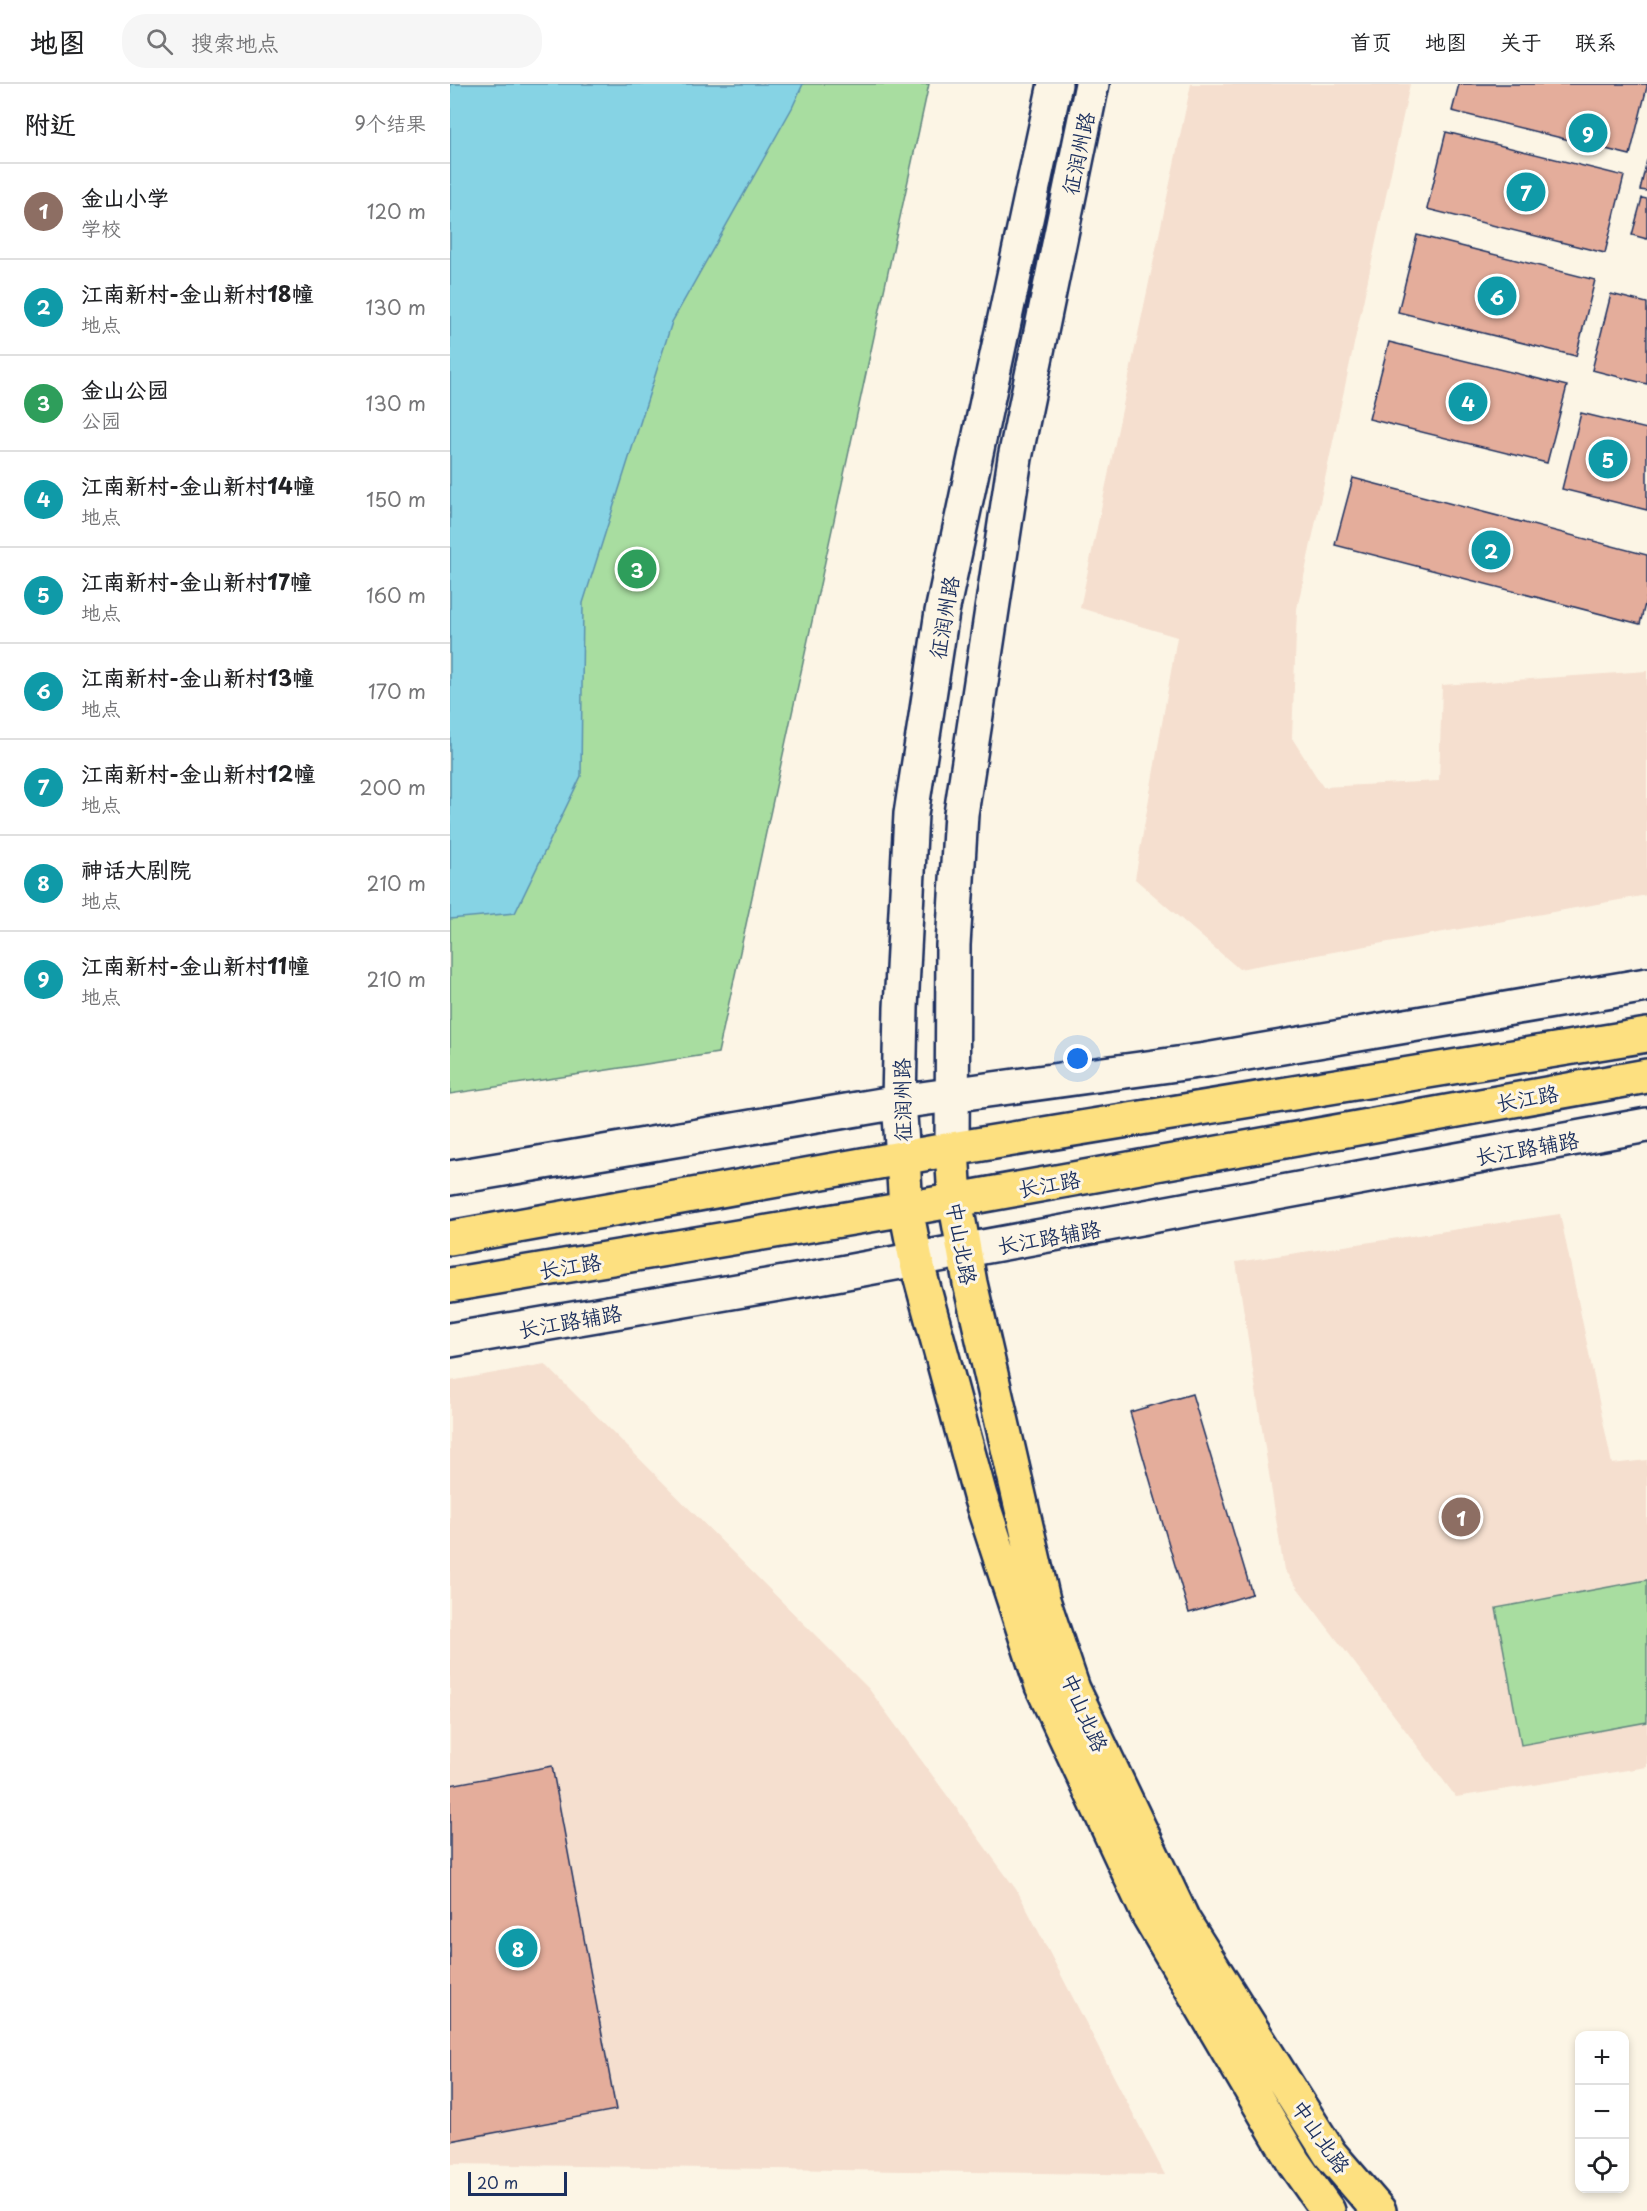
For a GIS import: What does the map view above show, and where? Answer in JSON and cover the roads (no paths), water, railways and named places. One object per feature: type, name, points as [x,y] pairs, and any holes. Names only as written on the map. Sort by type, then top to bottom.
[{"type":"main road","name":"长江路","points":[[450,1238],[952,1149],[1647,1035]]},
{"type":"main road","name":"长江路","points":[[450,1285],[906,1209],[1647,1076]]},
{"type":"main road","name":"中山北路","points":[[952,1149],[955,1200],[963,1251],[1043,1600],[1073,1689],[1183,1920],[1330,2154],[1379,2211]]},
{"type":"main road","name":"中山北路","points":[[903,1158],[906,1209],[916,1260],[980,1496],[1042,1686],[1149,1916],[1294,2163],[1328,2211]]},
{"type":"street","name":"征润州路","points":[[903,1158],[899,1102],[910,814],[942,612],[1055,84]]},
{"type":"street","name":"征润州路","points":[[952,1149],[953,945],[961,814],[1015,458],[1092,84]]},
{"type":"street","points":[[450,1178],[899,1102],[1206,1060],[1647,985]]},
{"type":"street","name":"长江路辅路","points":[[450,1340],[916,1260],[1647,1125]]},
{"type":"water","points":[[450,84],[803,84],[792,108],[672,322],[583,603],[581,776],[515,913],[450,919]]},
{"type":"place","name":"江南新村-金山新村11幢","points":[[1588,133]]},
{"type":"place","name":"江南新村-金山新村12幢","points":[[1526,192]]},
{"type":"place","name":"江南新村-金山新村13幢","points":[[1497,296]]},
{"type":"place","name":"江南新村-金山新村14幢","points":[[1468,402]]},
{"type":"place","name":"江南新村-金山新村17幢","points":[[1608,459]]},
{"type":"place","name":"江南新村-金山新村18幢","points":[[1491,550]]},
{"type":"place","name":"金山公园","points":[[637,569]]},
{"type":"place","name":"金山小学","points":[[1461,1517]]},
{"type":"place","name":"神话大剧院","points":[[518,1948]]}]
